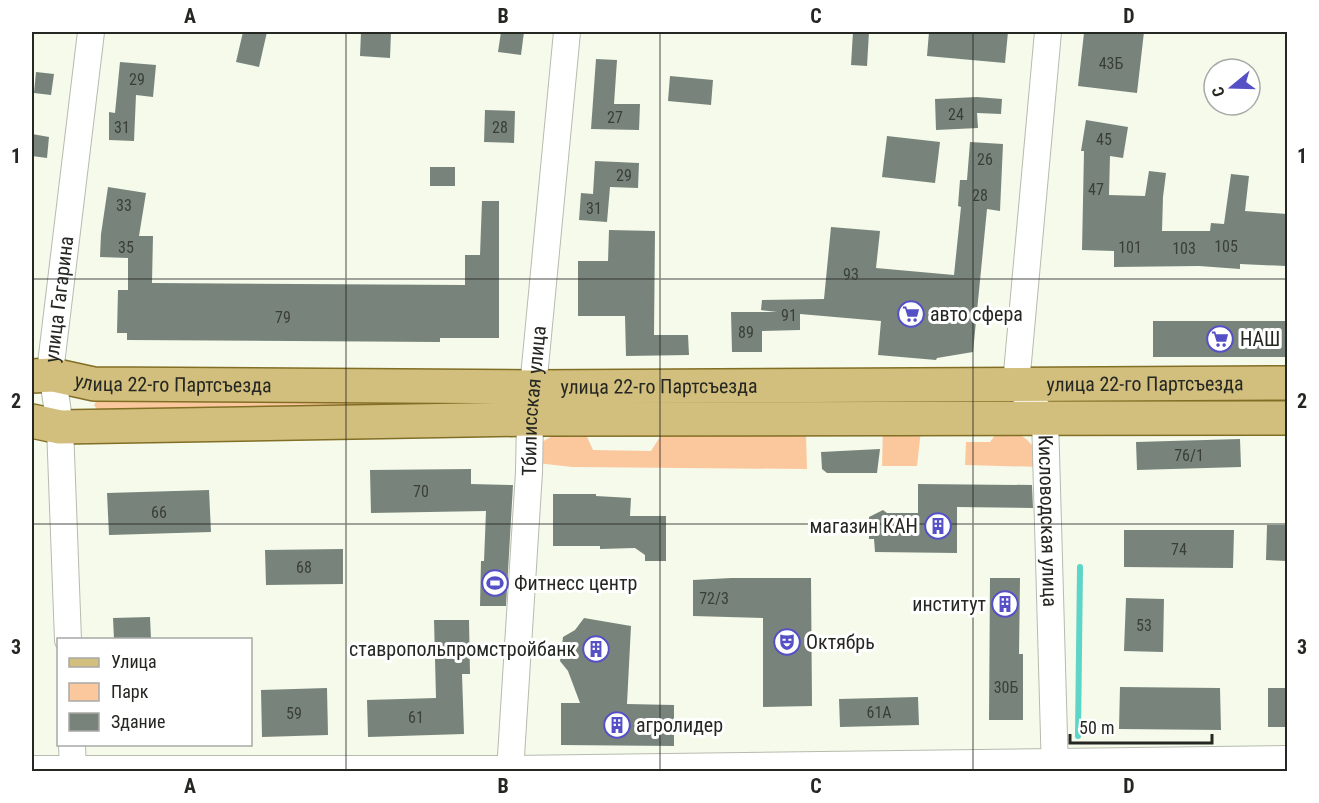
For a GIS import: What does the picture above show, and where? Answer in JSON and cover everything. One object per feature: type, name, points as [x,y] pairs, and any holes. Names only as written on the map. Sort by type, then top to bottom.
[{"type":"main road","name":"улица 22-го Партсъезда","points":[[42,376],[94,384],[534,387],[1287,383]]},
{"type":"main road","name":"улица 22-го Партсъезда","points":[[46,424],[530,419],[1287,418]]},
{"type":"street","name":"улица Гагарина","points":[[68,638],[42,376],[51,364],[91,32]]},
{"type":"street","name":"Тбилисская улица","points":[[510,770],[529,472],[530,419],[567,32]]},
{"type":"street","points":[[1016,384],[1048,32]]},
{"type":"street","name":"Кисловодская улица","points":[[1016,384],[1045,418],[1055,767]]},
{"type":"street","points":[[72,746],[73,771]]},
{"type":"street","points":[[32,769],[73,771],[1055,767],[1287,759]]},
{"type":"green space","points":[[483,395],[493,406],[98,411],[94,405],[97,400]]},
{"type":"green space","points":[[883,428],[921,430],[917,466],[882,466]]},
{"type":"green space","points":[[564,429],[584,430],[593,450],[651,451],[663,432],[806,434],[807,469],[572,467],[537,463],[542,442]]},
{"type":"green space","points":[[998,431],[1014,433],[1027,440],[1035,451],[1041,467],[965,465],[966,442],[990,442]]},
{"type":"building","points":[[243,32],[267,32],[259,67],[236,62]]},
{"type":"building","points":[[361,32],[391,32],[390,58],[360,56]]},
{"type":"building","points":[[501,32],[524,32],[521,55],[498,52]]},
{"type":"building","points":[[853,32],[869,32],[867,66],[851,65]]},
{"type":"building","points":[[929,32],[1008,32],[1005,63],[927,56]]},
{"type":"building","points":[[1099,32],[1144,32],[1137,93],[1078,86],[1084,33],[1099,34]]},
{"type":"building","points":[[596,59],[617,60],[614,104],[640,104],[639,130],[591,129]]},
{"type":"building","points":[[120,62],[156,65],[153,97],[136,95],[134,141],[109,140],[109,112],[115,113]]},
{"type":"building","points":[[36,72],[54,74],[51,95],[34,93]]},
{"type":"building","points":[[670,76],[713,80],[711,105],[668,101]]},
{"type":"building","points":[[977,97],[1002,99],[1001,114],[977,113],[978,128],[936,130],[935,99]]},
{"type":"building","points":[[485,110],[515,111],[514,143],[484,142]]},
{"type":"building","points":[[1086,120],[1128,127],[1123,158],[1110,156],[1109,195],[1145,196],[1149,171],[1166,173],[1162,231],[1210,231],[1211,223],[1224,224],[1231,174],[1249,176],[1245,211],[1287,214],[1286,266],[1240,264],[1240,269],[1199,266],[1114,267],[1114,251],[1082,250],[1084,151],[1081,151]]},
{"type":"building","points":[[32,134],[49,137],[47,158],[32,156]]},
{"type":"building","points":[[887,136],[940,142],[935,183],[882,177]]},
{"type":"building","points":[[970,142],[1003,144],[1000,211],[987,209],[973,352],[936,360],[878,355],[881,321],[800,314],[800,330],[762,331],[762,352],[732,352],[731,312],[777,312],[761,310],[762,300],[824,299],[831,227],[880,231],[876,268],[954,275],[961,207],[958,206],[960,180],[967,180]]},
{"type":"building","points":[[595,161],[639,163],[638,188],[610,187],[607,222],[579,220],[581,193],[593,194]]},
{"type":"building","points":[[430,167],[455,167],[455,186],[430,186]]},
{"type":"building","points":[[108,187],[146,193],[139,236],[153,236],[152,283],[465,285],[465,255],[480,255],[482,201],[499,201],[499,338],[440,338],[440,342],[127,340],[127,333],[117,333],[118,290],[128,290],[128,258],[100,257]]},
{"type":"building","points":[[609,230],[655,231],[654,335],[688,335],[689,355],[626,356],[625,316],[578,316],[578,261],[608,261]]},
{"type":"building","name":"НАШ","points":[[1153,321],[1287,321],[1287,357],[1153,357]]},
{"type":"building","points":[[1240,439],[1241,467],[1137,470],[1136,442]]},
{"type":"building","points":[[880,449],[877,473],[827,473],[822,469],[821,452]]},
{"type":"building","points":[[471,469],[471,484],[513,485],[506,606],[480,606],[481,561],[484,561],[486,511],[371,513],[370,470]]},
{"type":"building","points":[[918,484],[1032,485],[1033,508],[957,507],[957,553],[875,552],[874,539],[869,539],[869,517],[883,510],[887,513],[918,513]]},
{"type":"building","points":[[209,490],[211,532],[109,535],[107,493]]},
{"type":"building","points":[[553,494],[596,494],[596,496],[631,498],[630,516],[666,516],[666,561],[645,561],[645,555],[635,548],[600,549],[600,546],[553,546]]},
{"type":"building","points":[[1267,525],[1287,525],[1287,561],[1266,560]]},
{"type":"building","points":[[1124,530],[1234,530],[1233,568],[1124,567]]},
{"type":"building","points":[[343,549],[343,584],[266,585],[265,550]]},
{"type":"building","name":"Октябрь","points":[[811,578],[812,706],[763,707],[763,618],[693,616],[693,580]]},
{"type":"building","points":[[990,578],[1020,578],[1019,654],[1023,654],[1023,720],[989,720]]},
{"type":"building","points":[[1126,598],[1164,599],[1163,652],[1124,651]]},
{"type":"building","points":[[150,617],[151,638],[114,638],[113,618]]},
{"type":"building","points":[[584,618],[631,626],[627,704],[674,705],[674,746],[561,745],[561,703],[580,703],[568,671],[560,661],[563,637],[575,630]]},
{"type":"building","points":[[434,620],[469,620],[470,674],[462,674],[464,734],[368,737],[367,700],[436,698]]},
{"type":"building","points":[[1120,687],[1220,688],[1221,730],[1119,729]]},
{"type":"building","points":[[327,688],[328,735],[262,737],[261,690]]},
{"type":"building","points":[[1268,688],[1287,688],[1287,727],[1268,727]]},
{"type":"building","points":[[918,697],[919,725],[840,727],[839,699]]},
{"type":"waterway","points":[[1078,736],[1080,567]]},
{"type":"place","name":"авто сфера","points":[[911,314]]},
{"type":"place","name":"НАШ","points":[[1220,339]]},
{"type":"place","name":"магазин КАН","points":[[938,526]]},
{"type":"place","name":"Фитнесс центр","points":[[495,583]]},
{"type":"place","name":"институт","points":[[1005,604]]},
{"type":"place","name":"Октябрь","points":[[787,642]]},
{"type":"place","name":"ставропольпромстройбанк","points":[[596,649]]},
{"type":"place","name":"агролидер","points":[[617,725]]}]
